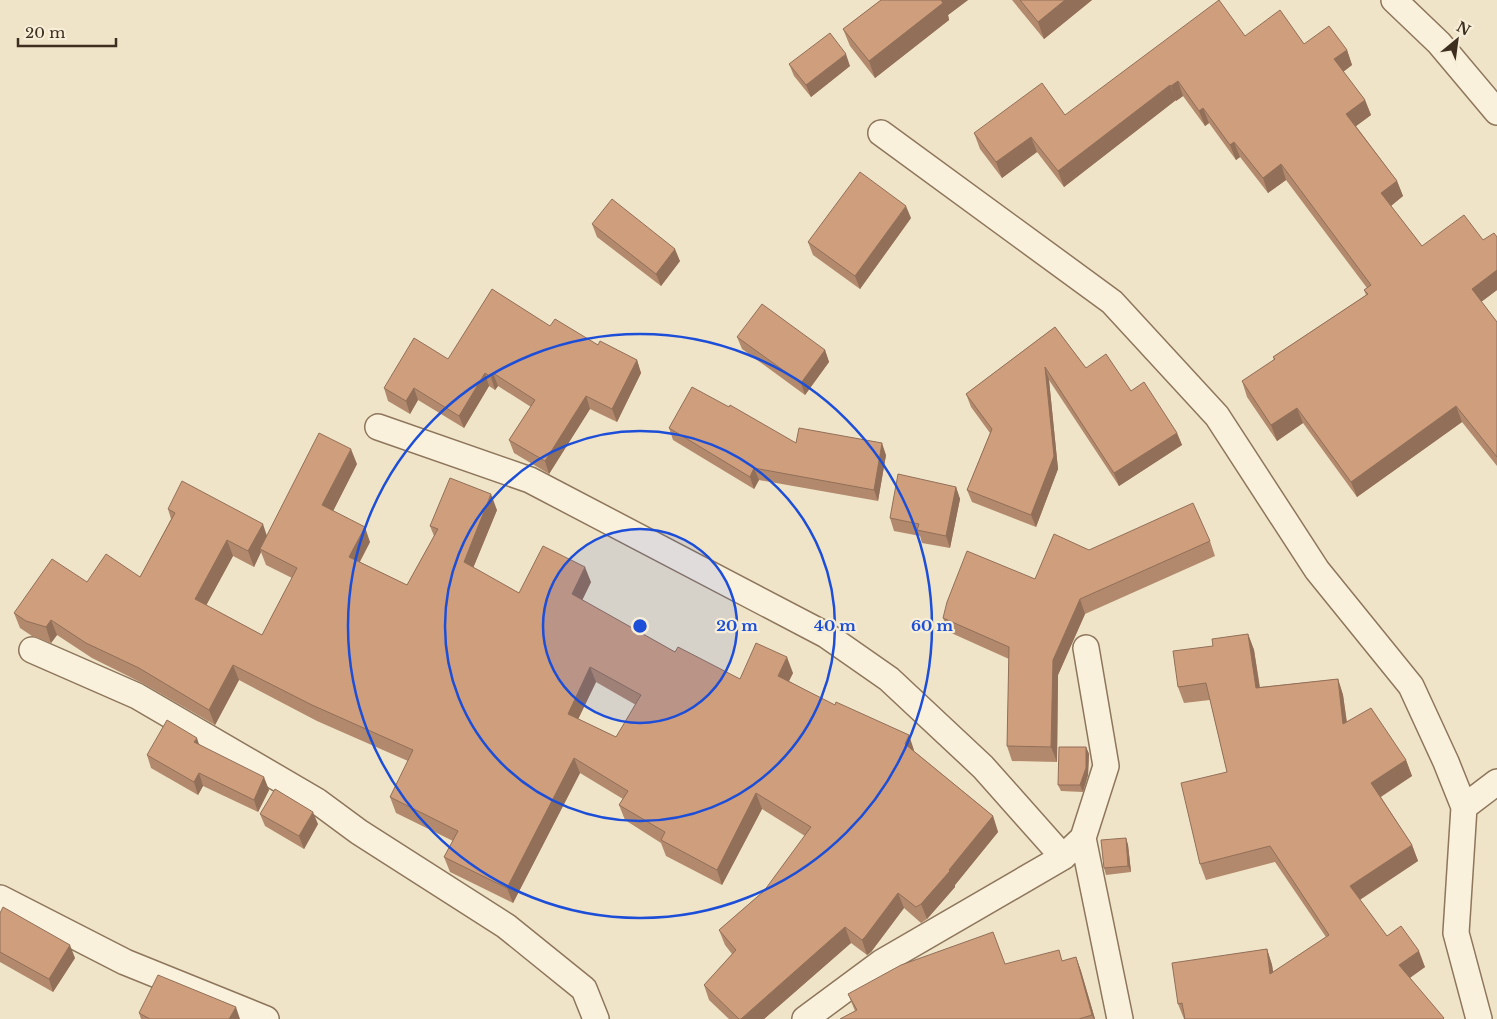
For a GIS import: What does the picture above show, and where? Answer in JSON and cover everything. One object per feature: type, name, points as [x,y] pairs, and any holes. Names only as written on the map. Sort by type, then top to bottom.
[{"type":"street","points":[[1394,0],[1439,43],[1497,112]]},
{"type":"street","points":[[881,133],[1112,302],[1217,416],[1317,570],[1410,686],[1446,762],[1464,807],[1456,933],[1479,1019]]},
{"type":"street","points":[[378,427],[530,480],[826,635],[889,679],[983,767],[1063,857]]},
{"type":"street","points":[[805,1019],[882,962],[1063,857],[1083,838],[1106,766],[1086,648]]},
{"type":"street","points":[[32,650],[137,696],[318,801],[358,832],[506,926],[584,989],[596,1019]]},
{"type":"street","points":[[1464,807],[1497,782]]},
{"type":"street","points":[[1083,838],[1120,1019]]},
{"type":"street","points":[[0,898],[125,962],[266,1019]]},
{"type":"building","points":[[881,0],[941,0],[943,3],[869,61],[843,29]]},
{"type":"building","points":[[1020,0],[1065,0],[1038,22]]},
{"type":"building","points":[[1219,0],[1245,36],[1280,10],[1304,44],[1329,26],[1347,50],[1334,59],[1365,100],[1346,114],[1397,181],[1381,193],[1422,246],[1464,215],[1483,240],[1494,233],[1497,237],[1497,270],[1472,289],[1497,322],[1497,457],[1456,406],[1351,482],[1297,408],[1271,425],[1242,381],[1275,359],[1273,357],[1368,294],[1364,290],[1371,285],[1281,164],[1263,178],[1234,142],[1230,145],[1203,108],[1199,111],[1178,81],[1170,85],[1058,171],[1031,137],[996,162],[974,133],[1042,83],[1065,115]]},
{"type":"building","points":[[830,33],[846,54],[806,85],[789,64]]},
{"type":"building","points":[[860,172],[906,206],[855,276],[808,242]]},
{"type":"building","points":[[612,199],[675,249],[656,274],[592,224]]},
{"type":"building","points":[[492,289],[550,326],[555,319],[598,345],[600,341],[637,360],[612,409],[586,396],[545,461],[509,440],[535,400],[493,373],[491,377],[485,373],[459,416],[414,388],[406,401],[384,388],[414,338],[448,359]]},
{"type":"building","points":[[762,304],[825,350],[801,383],[737,337]]},
{"type":"building","points":[[1055,327],[1086,368],[1106,354],[1131,391],[1144,382],[1177,433],[1114,473],[1045,367],[1054,456],[1031,515],[967,490],[992,429],[966,394]]},
{"type":"building","points":[[692,387],[729,407],[730,405],[796,443],[799,428],[882,443],[874,490],[754,468],[750,477],[669,428]]},
{"type":"building","points":[[319,433],[351,449],[322,505],[365,527],[349,557],[407,585],[438,529],[430,526],[450,478],[491,494],[464,562],[519,593],[543,546],[585,567],[572,594],[675,652],[678,647],[740,679],[756,643],[787,657],[778,676],[835,705],[836,702],[909,735],[905,744],[993,816],[950,871],[921,904],[916,907],[898,893],[862,940],[845,927],[739,1019],[704,985],[736,950],[719,930],[764,891],[811,827],[756,793],[717,870],[661,840],[665,832],[619,805],[628,791],[574,758],[507,888],[444,857],[458,831],[390,797],[413,750],[312,705],[233,665],[209,710],[139,668],[86,643],[51,620],[46,627],[26,621],[14,613],[52,559],[87,582],[106,554],[140,577],[175,513],[168,509],[182,481],[263,524],[248,551],[227,540],[195,599],[262,635],[297,568],[260,549]],"holes":[[[590,667],[641,695],[616,737],[568,714]]]},
{"type":"building","points":[[898,474],[956,487],[946,536],[917,530],[919,524],[890,518]]},
{"type":"building","points":[[1193,503],[1210,541],[1080,599],[1053,660],[1051,747],[1007,746],[1009,647],[943,618],[947,602],[967,551],[1035,579],[1054,534],[1089,550]]},
{"type":"building","points":[[1248,634],[1256,688],[1338,679],[1343,724],[1371,708],[1406,760],[1371,783],[1412,845],[1350,886],[1387,936],[1401,926],[1419,951],[1399,965],[1443,1019],[1185,1019],[1182,1003],[1178,1004],[1172,963],[1267,949],[1270,974],[1329,935],[1270,846],[1200,864],[1181,783],[1227,772],[1206,683],[1178,687],[1173,651],[1213,646],[1212,639]]},
{"type":"building","points":[[167,720],[197,738],[194,742],[264,777],[254,800],[199,773],[194,782],[147,755]]},
{"type":"building","points":[[1059,747],[1086,747],[1086,768],[1080,785],[1058,785]]},
{"type":"building","points":[[275,789],[313,812],[299,836],[260,814]]},
{"type":"building","points":[[1126,838],[1128,866],[1104,868],[1101,840]]},
{"type":"building","points":[[3,907],[70,945],[49,979],[0,952],[0,913]]},
{"type":"building","points":[[993,932],[1005,964],[1059,950],[1062,961],[1076,957],[1092,1015],[1079,1019],[840,1019],[857,1010],[848,994],[901,965]]},
{"type":"building","points":[[158,975],[236,1007],[229,1019],[150,1019],[139,1013]]}]
